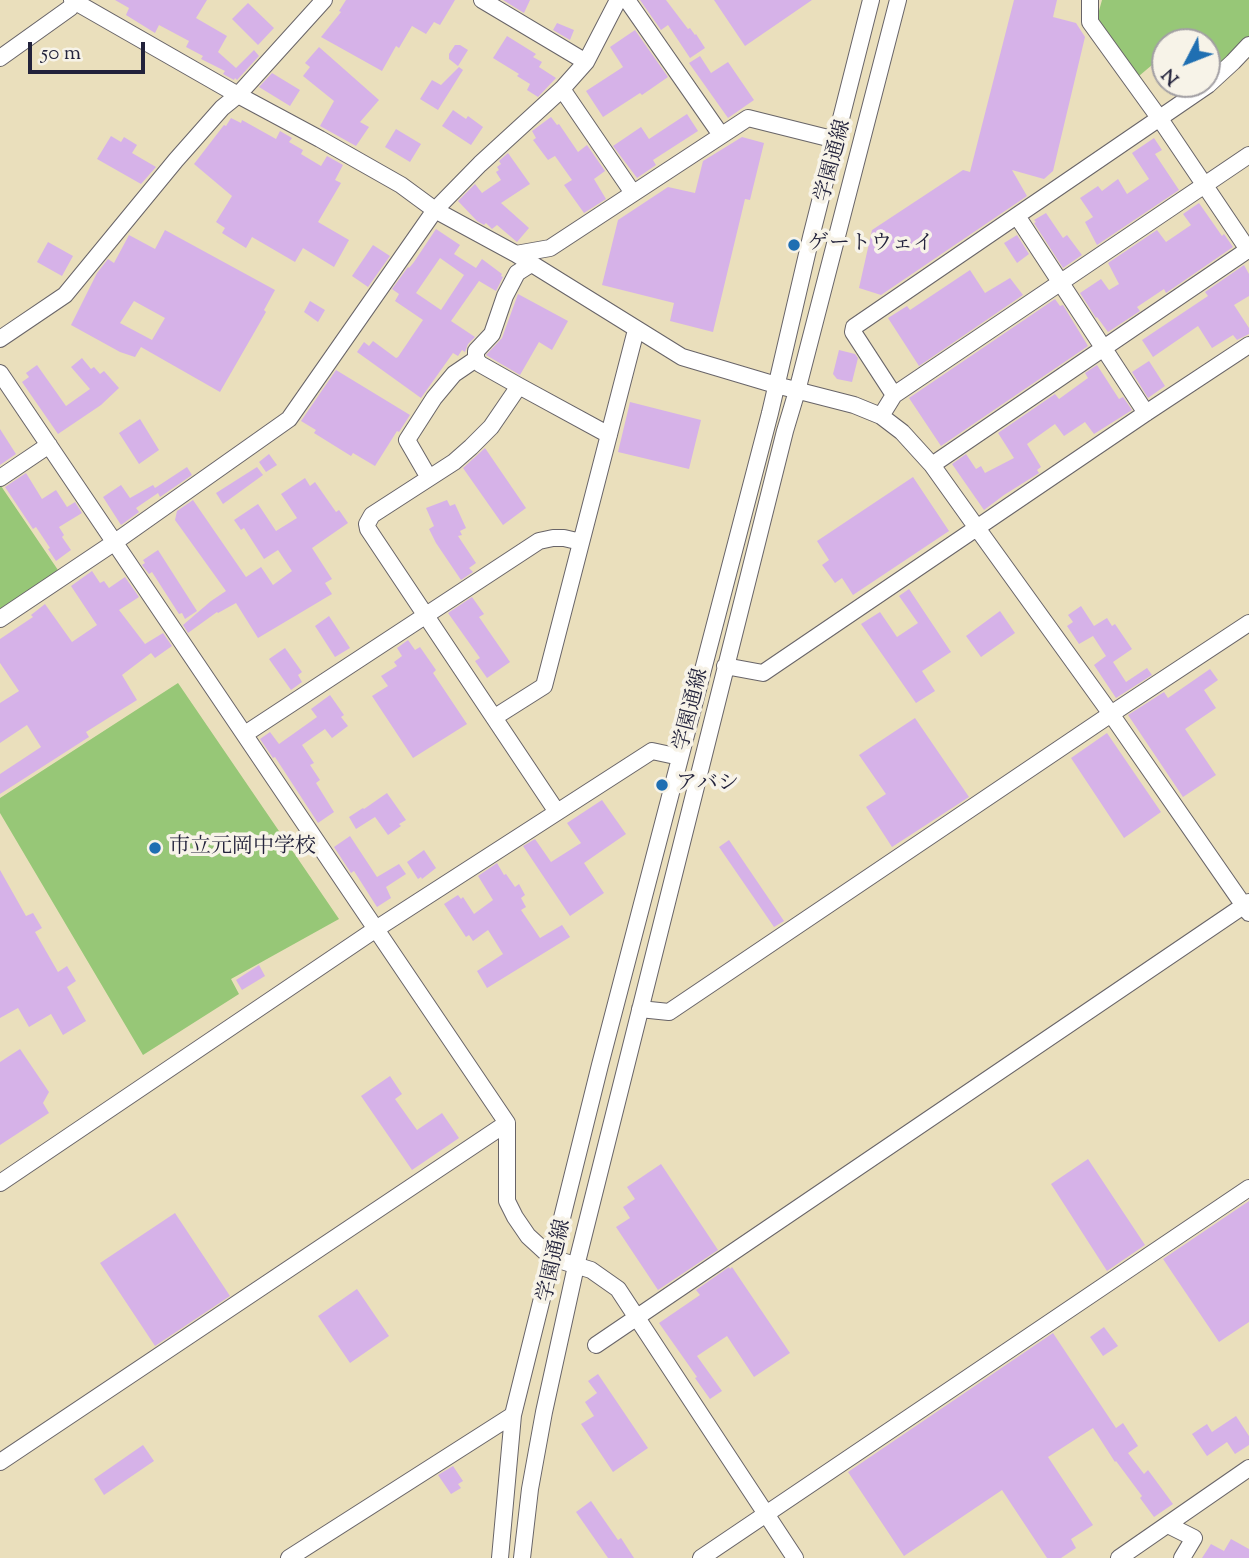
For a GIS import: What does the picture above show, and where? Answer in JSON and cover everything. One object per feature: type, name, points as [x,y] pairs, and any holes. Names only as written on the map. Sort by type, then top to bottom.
[{"type":"street","points":[[0,339],[65,295],[176,160],[324,0]]},
{"type":"street","points":[[482,0],[586,62]]},
{"type":"street","points":[[0,619],[115,542],[289,419],[435,210],[480,164],[562,89],[586,62],[618,0]]},
{"type":"street","points":[[627,0],[721,135]]},
{"type":"street","name":"学園通線","points":[[500,1558],[513,1415],[600,1065],[776,385],[871,0]]},
{"type":"street","name":"学園通線","points":[[522,1558],[530,1489],[576,1266],[785,430],[898,0]]},
{"type":"street","points":[[932,465],[1249,250],[1090,22],[1090,0]]},
{"type":"street","points":[[0,58],[70,8],[73,1],[238,96],[401,185],[435,210],[516,254],[682,357],[854,405],[881,416],[902,432],[932,465],[1247,907],[596,1345]]},
{"type":"street","points":[[894,394],[853,332],[854,327],[1208,85],[1249,46]]},
{"type":"street","points":[[562,89],[633,193]]},
{"type":"street","points":[[516,254],[550,248],[748,118],[836,139]]},
{"type":"street","points":[[881,416],[894,394],[1249,155]]},
{"type":"street","points":[[1017,216],[1146,413]]},
{"type":"street","points":[[531,264],[517,274],[505,296],[492,334],[477,351],[476,359],[480,364],[609,435]]},
{"type":"street","points":[[495,717],[544,685],[636,330]]},
{"type":"street","points":[[725,666],[763,673],[1249,345]]},
{"type":"street","points":[[429,478],[407,440],[434,398],[454,374],[476,359]]},
{"type":"street","points":[[0,373],[507,1123],[507,1201],[528,1236],[552,1258],[591,1270],[618,1289],[795,1558]]},
{"type":"street","points":[[519,386],[491,427],[454,462],[372,515],[367,524],[557,812]]},
{"type":"street","points":[[0,478],[49,445]]},
{"type":"street","points":[[245,734],[539,541],[564,538],[581,542]]},
{"type":"street","points":[[640,1009],[669,1012],[1249,624]]},
{"type":"street","points":[[0,1183],[376,929],[652,751],[680,757]]},
{"type":"street","points":[[0,1462],[507,1123]]},
{"type":"street","points":[[701,1558],[1249,1188]]},
{"type":"street","points":[[289,1558],[513,1415]]},
{"type":"street","points":[[1119,1558],[1249,1468]]},
{"type":"street","points":[[1168,1525],[1194,1538],[1182,1558]]},
{"type":"green space","points":[[1102,0],[1249,0],[1249,37],[1221,64],[1221,28],[1151,28],[1151,66],[1139,76],[1097,18]]},
{"type":"green space","points":[[0,486],[60,573],[4,609],[0,608]]},
{"type":"green space","name":"市立元岡中学校","points":[[178,683],[339,919],[231,979],[239,994],[143,1055],[0,813],[0,798]]},
{"type":"building","points":[[115,0],[207,0],[196,18],[227,36],[218,52],[236,68],[254,50],[259,56],[234,80],[223,74],[225,71],[201,59],[203,56],[186,47],[189,41],[159,25],[155,33],[126,15],[129,8]]},
{"type":"building","points":[[346,0],[455,0],[440,25],[434,22],[426,34],[412,26],[399,48],[396,46],[382,71],[321,37],[341,12],[339,11]]},
{"type":"building","points":[[503,0],[530,0],[524,13]]},
{"type":"building","points":[[640,0],[666,0],[705,48],[690,58],[668,25],[661,30]]},
{"type":"building","points":[[714,0],[812,0],[745,46]]},
{"type":"building","points":[[1014,0],[1057,0],[1053,17],[1076,23],[1085,37],[1053,171],[1044,179],[1012,170],[1027,196],[881,295],[859,288],[872,230],[963,170],[970,172]]},
{"type":"building","points":[[248,3],[274,28],[258,45],[232,19]]},
{"type":"building","points":[[557,23],[574,30],[570,40],[553,30]]},
{"type":"building","points":[[635,30],[668,77],[603,117],[586,91],[623,67],[610,47]]},
{"type":"building","points":[[507,36],[536,54],[533,57],[542,62],[539,67],[556,78],[538,97],[527,90],[530,84],[517,76],[519,74],[493,58]]},
{"type":"building","points":[[455,45],[468,50],[458,66],[449,59]]},
{"type":"building","points":[[319,47],[379,100],[360,122],[369,127],[356,146],[320,126],[334,101],[303,76],[310,67],[305,63]]},
{"type":"building","points":[[700,56],[711,73],[728,62],[754,100],[728,118],[689,63]]},
{"type":"building","points":[[459,67],[463,70],[438,110],[420,99],[432,80],[441,85]]},
{"type":"building","points":[[272,73],[300,90],[290,106],[259,87]]},
{"type":"building","points":[[453,110],[466,119],[468,116],[483,127],[471,145],[442,126]]},
{"type":"building","points":[[687,114],[698,131],[653,160],[656,165],[637,178],[613,146],[641,127],[649,139]]},
{"type":"building","points":[[551,117],[578,152],[587,145],[605,171],[594,179],[606,199],[584,213],[564,185],[572,180],[555,156],[548,160],[533,140],[536,138],[532,131]]},
{"type":"building","points":[[231,118],[241,123],[242,120],[276,139],[280,131],[292,138],[289,142],[303,150],[301,154],[321,166],[327,156],[343,165],[335,180],[341,183],[318,222],[349,240],[334,267],[303,248],[295,262],[252,237],[246,248],[222,233],[225,228],[216,222],[232,196],[194,164]]},
{"type":"building","points":[[396,129],[421,144],[410,162],[385,147]]},
{"type":"building","points":[[111,136],[121,142],[124,137],[137,145],[132,153],[156,167],[141,184],[97,159]]},
{"type":"building","points":[[742,137],[764,143],[750,200],[745,199],[713,332],[670,321],[674,303],[602,285],[618,220],[668,187],[695,193],[703,161]]},
{"type":"building","points":[[1154,138],[1162,150],[1155,154],[1179,190],[1097,245],[1085,222],[1093,217],[1080,198],[1098,186],[1102,191],[1118,179],[1127,194],[1149,179],[1132,153]]},
{"type":"building","points":[[508,153],[530,184],[501,203],[529,228],[517,242],[497,225],[492,229],[486,223],[484,225],[477,221],[458,201],[475,184],[482,193],[501,180],[496,172],[499,170],[497,167],[501,164],[499,161]]},
{"type":"building","points":[[1199,203],[1233,247],[1166,293],[1164,289],[1137,307],[1140,311],[1108,332],[1080,293],[1101,279],[1109,290],[1119,284],[1108,263],[1157,230],[1166,242],[1191,225],[1183,214]]},
{"type":"building","points":[[1046,213],[1063,238],[1067,235],[1082,255],[1063,268],[1034,223],[1034,220]]},
{"type":"building","points":[[436,229],[460,245],[454,254],[476,268],[482,259],[503,277],[496,291],[479,281],[451,321],[475,337],[465,352],[462,350],[458,356],[453,353],[421,398],[357,352],[364,342],[369,346],[373,341],[396,358],[423,320],[395,301],[399,294],[392,289]],"holes":[[[440,258],[464,275],[441,310],[416,293]]]},
{"type":"building","points":[[165,230],[275,290],[264,310],[266,312],[220,392],[141,347],[135,357],[120,352],[71,325],[97,273],[108,259],[114,263],[129,235],[155,249]],"holes":[[[134,301],[165,318],[152,340],[120,323]]]},
{"type":"building","points":[[1017,235],[1029,254],[1017,263],[1004,243]]},
{"type":"building","points":[[48,242],[73,256],[62,276],[37,262]]},
{"type":"building","points":[[373,245],[390,256],[368,287],[352,276]]},
{"type":"building","points":[[1244,265],[1249,274],[1249,296],[1234,305],[1249,328],[1249,334],[1237,340],[1233,335],[1212,348],[1198,326],[1153,357],[1142,340],[1208,296],[1205,292]]},
{"type":"building","points":[[970,270],[985,293],[1010,278],[1023,295],[919,366],[888,318],[907,306],[910,310]]},
{"type":"building","points":[[518,294],[568,321],[552,350],[539,342],[520,375],[486,355],[502,338]]},
{"type":"building","points":[[1055,299],[1060,306],[1063,305],[1088,346],[941,446],[909,398]]},
{"type":"building","points":[[310,301],[325,310],[318,322],[304,312]]},
{"type":"building","points":[[839,350],[855,354],[858,358],[852,382],[837,379],[833,374]]},
{"type":"building","points":[[82,358],[91,369],[94,367],[100,374],[104,371],[119,388],[101,405],[58,434],[22,382],[29,377],[26,373],[37,365],[66,406],[90,389],[71,367]]},
{"type":"building","points":[[1149,361],[1165,386],[1148,398],[1132,372]]},
{"type":"building","points":[[1097,365],[1119,399],[1123,397],[1132,410],[1094,434],[1085,422],[1064,436],[1055,424],[1027,444],[1041,467],[1037,470],[1039,473],[984,510],[952,464],[966,454],[976,469],[981,466],[985,473],[1014,458],[998,433],[1055,394],[1059,399],[1088,378],[1085,373]]},
{"type":"building","points":[[336,370],[410,415],[375,466],[353,453],[351,456],[314,433],[316,430],[301,421]]},
{"type":"building","points":[[630,402],[701,420],[689,469],[618,452]]},
{"type":"building","points":[[140,419],[159,450],[139,464],[119,433]]},
{"type":"building","points":[[0,429],[16,454],[0,465]]},
{"type":"building","points":[[485,448],[526,508],[503,525],[463,468]]},
{"type":"building","points":[[269,454],[277,465],[266,472],[259,462]]},
{"type":"building","points":[[187,467],[192,475],[160,497],[158,493],[136,508],[139,512],[121,525],[103,497],[121,485],[130,498],[153,485],[155,488]]},
{"type":"building","points":[[257,467],[263,475],[223,504],[216,493]]},
{"type":"building","points":[[26,473],[42,499],[56,490],[67,507],[75,502],[82,513],[59,527],[71,550],[56,561],[36,527],[33,529],[5,487]]},
{"type":"building","points":[[913,477],[949,531],[853,595],[842,578],[835,583],[822,565],[829,560],[817,541]]},
{"type":"building","points":[[305,478],[310,486],[315,482],[336,512],[339,510],[348,523],[312,548],[332,579],[325,583],[332,594],[258,638],[236,603],[217,612],[188,633],[183,625],[226,591],[175,520],[177,511],[193,500],[246,577],[261,567],[273,585],[292,571],[278,550],[264,559],[244,528],[241,530],[234,520],[258,504],[276,531],[297,518],[281,494]]},
{"type":"building","points":[[447,500],[450,506],[455,504],[466,528],[460,531],[462,535],[458,536],[476,563],[469,568],[473,572],[461,580],[429,529],[434,526],[426,508]]},
{"type":"building","points":[[158,550],[197,611],[185,619],[152,572],[149,574],[142,565],[145,563],[143,560]]},
{"type":"building","points":[[92,571],[100,583],[104,581],[109,588],[125,577],[139,597],[119,610],[145,644],[163,633],[172,646],[155,658],[151,653],[122,675],[137,700],[86,732],[89,737],[0,794],[0,774],[41,747],[27,725],[0,743],[0,703],[19,691],[0,663],[0,639],[33,617],[31,615],[45,604],[72,642],[97,625],[71,586]]},
{"type":"building","points":[[909,589],[951,652],[922,671],[935,691],[916,703],[861,624],[880,612],[897,637],[918,623],[899,596]]},
{"type":"building","points":[[472,597],[484,614],[479,617],[510,662],[487,678],[475,661],[480,658],[448,613]]},
{"type":"building","points":[[1081,606],[1094,626],[1107,618],[1112,626],[1115,624],[1132,649],[1113,662],[1126,682],[1147,668],[1152,675],[1116,698],[1094,665],[1106,656],[1093,636],[1079,644],[1067,626],[1073,622],[1068,615]]},
{"type":"building","points":[[1000,611],[1015,633],[981,657],[966,636]]},
{"type":"building","points":[[329,616],[350,648],[335,657],[315,626]]},
{"type":"building","points":[[408,640],[415,650],[420,647],[436,670],[433,673],[467,724],[413,758],[372,696],[388,686],[381,676],[397,666],[394,662],[402,656],[397,648]]},
{"type":"building","points":[[285,648],[302,672],[298,675],[302,682],[291,690],[269,659]]},
{"type":"building","points":[[1210,669],[1218,680],[1204,690],[1216,708],[1185,729],[1216,775],[1183,797],[1128,715],[1164,692],[1168,698]]},
{"type":"building","points":[[330,695],[348,726],[332,738],[325,729],[302,745],[314,763],[310,765],[320,780],[316,783],[334,812],[318,823],[275,757],[273,758],[260,739],[270,732],[279,744],[317,717],[311,709]]},
{"type":"building","points":[[915,718],[969,797],[892,847],[866,807],[886,794],[859,755]]},
{"type":"building","points":[[1107,733],[1161,812],[1124,838],[1071,758]]},
{"type":"building","points":[[387,793],[406,820],[399,824],[401,826],[388,835],[375,817],[356,829],[349,817]]},
{"type":"building","points":[[602,800],[626,834],[584,863],[604,893],[570,916],[523,846],[535,839],[551,862],[581,843],[567,823]]},
{"type":"building","points":[[350,836],[377,877],[399,864],[406,874],[386,887],[391,898],[377,907],[354,871],[351,873],[334,847]]},
{"type":"building","points":[[729,840],[784,921],[774,927],[719,847]]},
{"type":"building","points":[[424,850],[436,868],[418,879],[407,862]]},
{"type":"building","points":[[497,863],[515,887],[519,884],[525,895],[521,898],[526,907],[521,910],[540,938],[562,925],[570,937],[487,988],[477,971],[503,954],[488,930],[473,941],[469,935],[466,937],[444,904],[458,895],[461,899],[463,897],[474,914],[493,900],[478,876]]},
{"type":"building","points":[[0,870],[26,916],[33,913],[42,928],[35,932],[58,972],[67,966],[76,981],[67,987],[86,1021],[63,1035],[51,1014],[29,1027],[18,1008],[0,1018]]},
{"type":"building","points":[[259,965],[265,976],[242,990],[236,980]]},
{"type":"building","points":[[20,1049],[49,1092],[43,1103],[49,1113],[0,1145],[0,1062]]},
{"type":"building","points":[[390,1076],[402,1094],[395,1099],[417,1130],[442,1113],[459,1138],[412,1170],[361,1096]]},
{"type":"building","points":[[1088,1159],[1145,1245],[1107,1271],[1051,1184]]},
{"type":"building","points":[[661,1164],[718,1250],[658,1290],[616,1227],[630,1218],[623,1207],[635,1199],[627,1187]]},
{"type":"building","points":[[1249,1201],[1249,1322],[1219,1342],[1163,1259]]},
{"type":"building","points":[[175,1213],[230,1296],[155,1346],[100,1263]]},
{"type":"building","points":[[732,1267],[790,1353],[754,1377],[727,1336],[697,1356],[722,1391],[710,1399],[659,1323],[700,1295],[696,1290]]},
{"type":"building","points":[[357,1289],[389,1336],[350,1363],[318,1316]]},
{"type":"building","points":[[1104,1327],[1118,1346],[1103,1356],[1090,1337]]},
{"type":"building","points":[[1053,1333],[1116,1428],[1123,1423],[1138,1446],[1128,1453],[1144,1474],[1148,1470],[1173,1504],[1154,1517],[1093,1428],[1048,1457],[1093,1525],[1071,1539],[1076,1548],[1061,1558],[1047,1558],[1002,1490],[904,1556],[848,1472]]},
{"type":"building","points":[[598,1374],[648,1448],[613,1472],[581,1424],[594,1416],[585,1402],[597,1393],[588,1381]]},
{"type":"building","points":[[1236,1416],[1249,1436],[1249,1445],[1235,1454],[1227,1442],[1207,1456],[1192,1434],[1207,1424],[1212,1432]]},
{"type":"building","points":[[143,1445],[154,1461],[104,1495],[94,1479]]},
{"type":"building","points":[[453,1466],[463,1481],[458,1484],[461,1488],[451,1494],[438,1475]]},
{"type":"building","points":[[591,1501],[634,1558],[608,1558],[576,1512]]},
{"type":"building","points":[[1231,1539],[1249,1549],[1249,1558],[1202,1558],[1211,1544],[1224,1551]]},
{"type":"place","name":"ゲートウェイ","points":[[794,245]]},
{"type":"place","name":"アバシ","points":[[662,785]]},
{"type":"place","name":"市立元岡中学校","points":[[155,848]]}]
